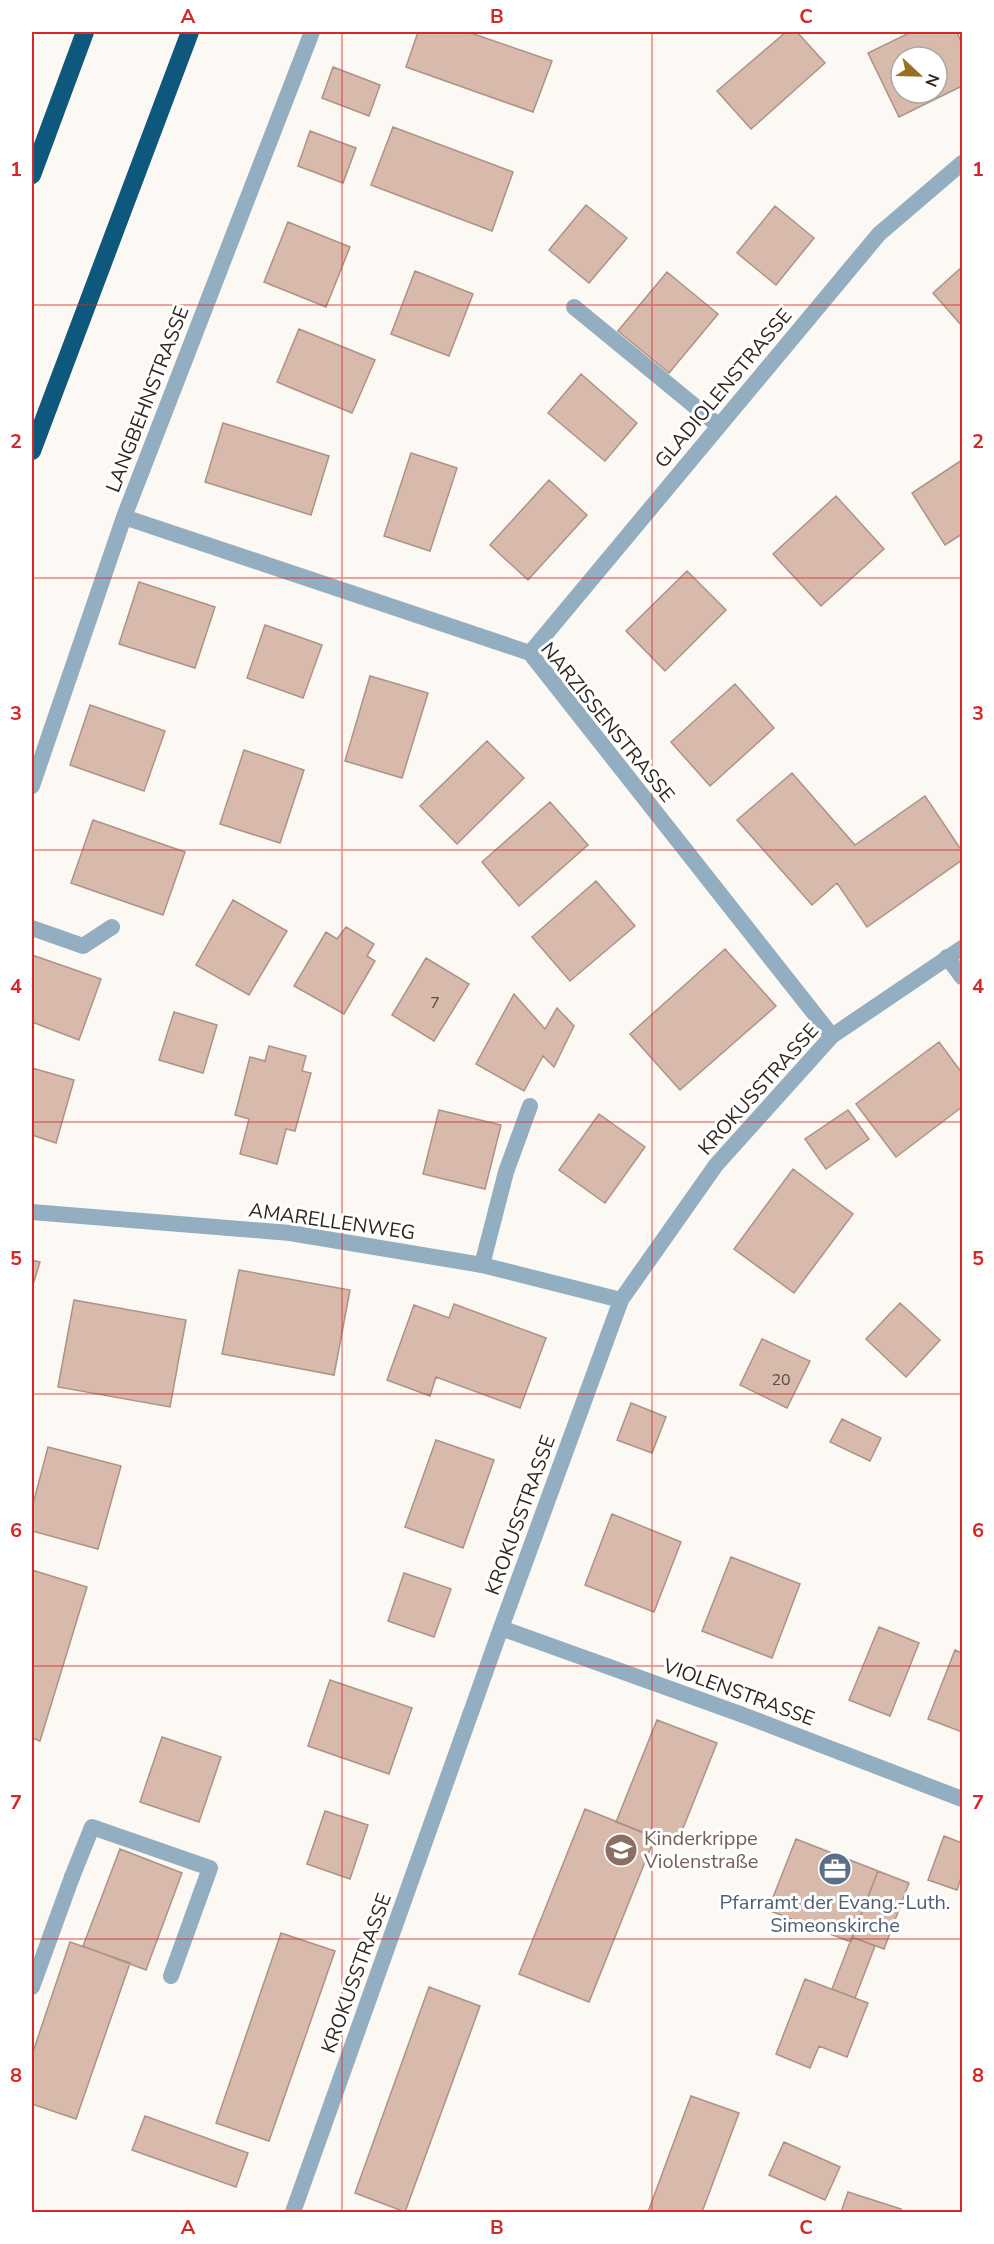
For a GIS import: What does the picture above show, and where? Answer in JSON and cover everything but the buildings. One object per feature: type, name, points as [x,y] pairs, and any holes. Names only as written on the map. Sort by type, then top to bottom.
[{"type":"highway","points":[[47,135],[74,32]]},
{"type":"highway","points":[[32,175],[85,32]]},
{"type":"highway","points":[[32,451],[190,32]]},
{"type":"street","name":"LANGBEHNSTRASSE","points":[[32,786],[124,517],[312,32]]},
{"type":"street","name":"GLADIOLENSTRASSE","points":[[530,653],[879,234],[963,163]]},
{"type":"street","points":[[574,308],[719,426]]},
{"type":"street","name":"NARZISSENSTRASSE","points":[[124,517],[530,653],[832,1036]]},
{"type":"street","points":[[32,928],[83,946],[112,927]]},
{"type":"street","name":"KROKUSSTRASSE","points":[[293,2212],[501,1628],[621,1300],[716,1165],[832,1036],[963,948]]},
{"type":"street","points":[[947,957],[963,977]]},
{"type":"street","points":[[482,1265],[506,1172],[530,1106]]},
{"type":"street","name":"AMARELLENWEG","points":[[32,1212],[290,1233],[482,1265],[621,1300]]},
{"type":"street","name":"VIOLENSTRASSE","points":[[501,1628],[743,1715],[963,1799]]},
{"type":"street","points":[[32,1988],[92,1827],[210,1868],[171,1976]]},
{"type":"place","name":"Kinderkrippe Violenstraße","points":[[621,1850]]},
{"type":"place","name":"Pfarramt der Evang.-Luth. Simeonskirche","points":[[835,1869]]}]
